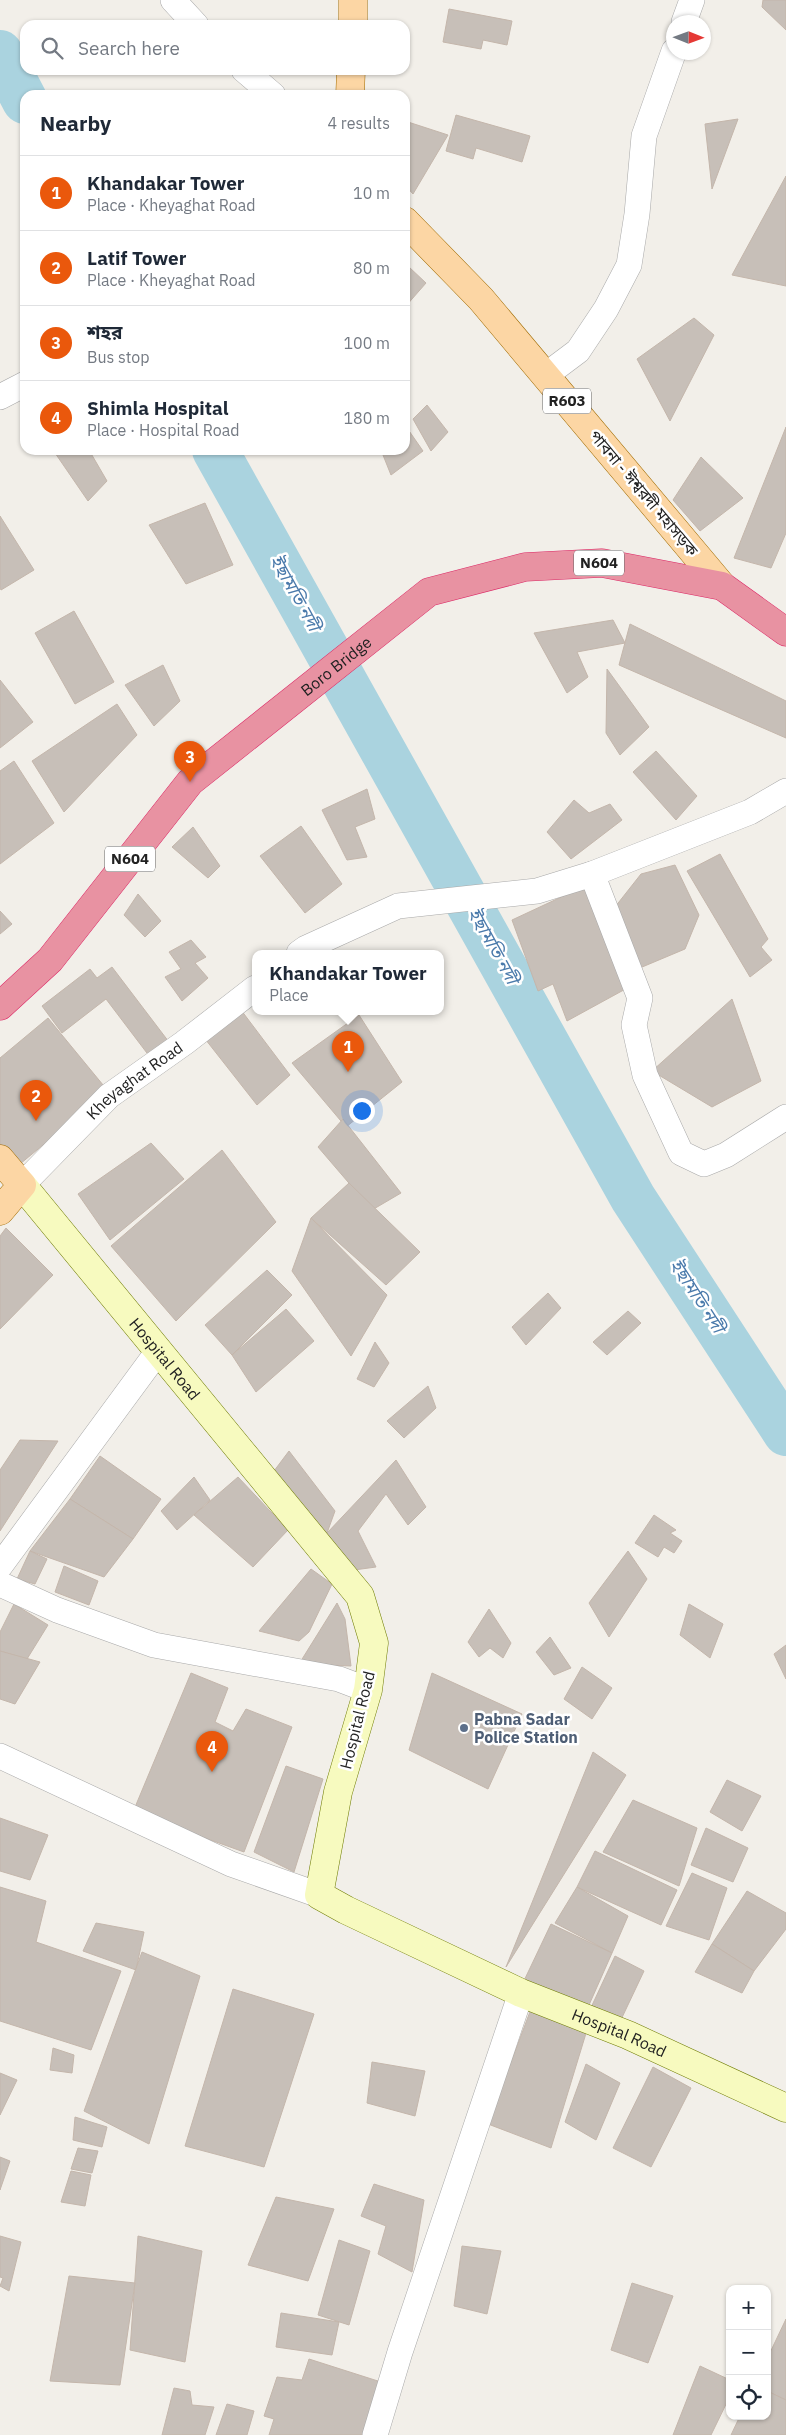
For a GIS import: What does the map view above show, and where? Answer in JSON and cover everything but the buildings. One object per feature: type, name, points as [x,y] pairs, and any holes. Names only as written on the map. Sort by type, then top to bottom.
[{"type":"highway","name":"Boro Bridge","points":[[0,1006],[50,960],[190,782],[429,592],[525,567],[602,563],[722,586]]},
{"type":"highway","name":"N604","points":[[722,586],[786,632]]},
{"type":"main road","points":[[353,0],[353,20]]},
{"type":"main road","points":[[350,90],[351,75]]},
{"type":"main road","name":"পাবনা - ঈশ্বরদী মহাসড়ক","points":[[410,226],[481,299],[722,586]]},
{"type":"main road","name":"Hospital Road","points":[[0,1159],[360,1596],[374,1642],[368,1690],[338,1792],[319,1895],[346,1910],[521,1993],[628,2035],[786,2108]]},
{"type":"main road","points":[[0,1211],[22,1185]]},
{"type":"street","points":[[173,0],[191,20]]},
{"type":"street","points":[[687,15],[692,0]]},
{"type":"street","points":[[546,376],[578,352],[606,309],[629,265],[637,214],[644,136],[671,60]]},
{"type":"street","points":[[250,75],[267,90]]},
{"type":"street","points":[[0,397],[20,387]]},
{"type":"street","points":[[304,950],[398,906],[537,891],[592,874],[750,812],[786,791]]},
{"type":"street","points":[[592,874],[640,998],[634,1024],[645,1075],[681,1153],[704,1164],[726,1155],[786,1117]]},
{"type":"street","name":"Kheyaghat Road","points":[[22,1185],[108,1096],[184,1043],[252,991]]},
{"type":"street","points":[[0,1566],[159,1350]]},
{"type":"street","points":[[0,1584],[57,1610],[154,1645],[339,1679],[368,1690]]},
{"type":"street","points":[[0,1756],[232,1864],[319,1895]]},
{"type":"street","points":[[375,2435],[403,2343],[521,1993]]},
{"type":"waterway","name":"ইছামতি নদী","points":[[0,53],[20,91]]},
{"type":"waterway","name":"ইছামতি নদী","points":[[218,455],[633,1198],[786,1433]]},
{"type":"place","name":"শহর","points":[[190,782]]},
{"type":"place","name":"Khandakar Tower","points":[[348,1072]]},
{"type":"place","name":"Latif Tower","points":[[36,1121]]},
{"type":"place","name":"Pabna Sadar Police Station","points":[[464,1728]]},
{"type":"place","name":"Shimla Hospital","points":[[212,1772]]}]
